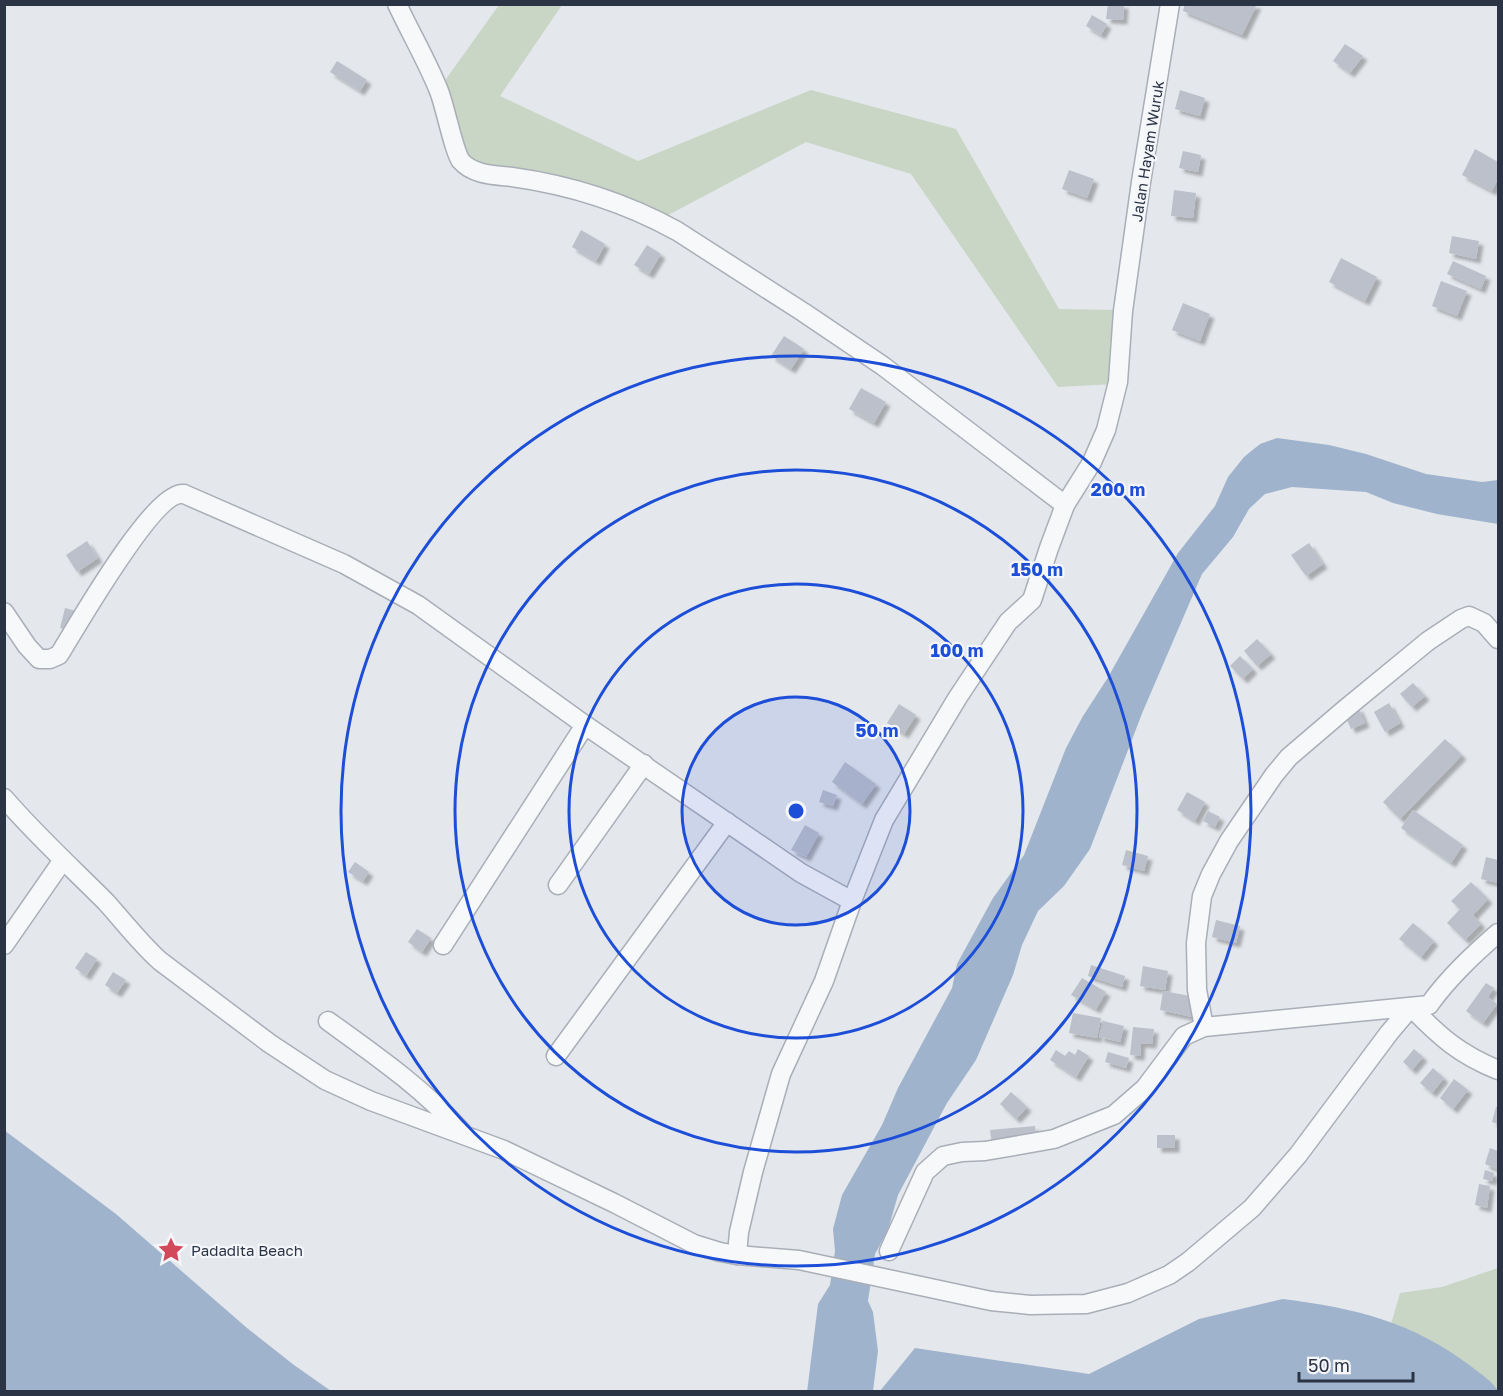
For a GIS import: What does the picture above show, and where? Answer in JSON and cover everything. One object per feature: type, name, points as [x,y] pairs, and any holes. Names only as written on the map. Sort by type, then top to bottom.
[{"type":"street","points":[[397,4],[440,93],[460,160],[469,167],[481,173],[538,180],[583,190],[677,231],[883,366],[1065,506]]},
{"type":"street","name":"Jalan Hayam Wuruk","points":[[737,1255],[739,1232],[753,1172],[778,1083],[792,1047],[824,981],[884,820],[958,697],[1008,622],[1032,600],[1048,548],[1065,506],[1101,445],[1118,382],[1124,304],[1170,4]]},
{"type":"street","points":[[4,612],[27,646],[39,659],[50,659],[59,655],[130,543],[158,508],[170,497],[178,493],[184,494],[345,564],[418,605],[585,725],[801,873],[852,901]]},
{"type":"street","points":[[1204,1027],[1197,990],[1197,944],[1202,896],[1229,842],[1274,775],[1290,757],[1344,711],[1428,641],[1461,619],[1469,616],[1484,623],[1498,639]]},
{"type":"street","points":[[443,945],[585,725]]},
{"type":"street","points":[[558,885],[644,764]]},
{"type":"street","points":[[4,798],[106,903],[139,942],[160,961],[306,1069],[371,1101],[533,1163],[694,1244],[737,1255],[799,1260],[991,1301],[1030,1305],[1086,1305],[1128,1293],[1169,1275],[1188,1262],[1252,1208],[1298,1155],[1411,1007]]},
{"type":"street","points":[[556,1056],[727,822]]},
{"type":"street","points":[[4,945],[63,860]]},
{"type":"street","points":[[889,1251],[925,1172],[943,1156],[1054,1139],[1114,1115],[1146,1088],[1184,1036],[1204,1027],[1429,1005],[1460,968],[1498,933]]},
{"type":"street","points":[[1411,1007],[1454,1048],[1498,1070]]},
{"type":"street","points":[[328,1021],[403,1076],[436,1104],[465,1136]]},
{"type":"green space","points":[[499,5],[562,5],[500,96],[638,161],[811,90],[956,129],[1059,309],[1119,310],[1115,384],[1058,387],[911,174],[806,142],[657,221],[492,172],[468,158],[441,86]]},
{"type":"green space","points":[[1498,1268],[1498,1391],[1387,1338],[1400,1293],[1442,1287]]},
{"type":"water","points":[[1277,438],[1329,445],[1366,454],[1426,474],[1482,482],[1498,480],[1498,524],[1437,514],[1393,503],[1366,492],[1292,487],[1265,494],[1249,509],[1233,537],[1202,574],[1143,711],[1090,849],[1064,886],[1038,911],[976,1060],[947,1103],[898,1195],[888,1230],[875,1254],[868,1301],[873,1312],[878,1351],[873,1391],[807,1392],[818,1304],[830,1285],[835,1251],[833,1229],[842,1195],[882,1125],[898,1088],[952,988],[957,964],[993,898],[1024,855],[1066,748],[1083,716],[1107,679],[1178,553],[1215,506],[1228,477],[1244,457],[1260,444]]},
{"type":"water","points":[[4,1130],[116,1214],[247,1328],[331,1391],[5,1391]]},
{"type":"water","points":[[1283,1299],[1335,1307],[1405,1328],[1450,1352],[1487,1378],[1498,1391],[880,1391],[915,1348],[1089,1374],[1199,1319]]},
{"type":"building","points":[[1108,4],[1124,4],[1123,20],[1106,19]]},
{"type":"building","points":[[1185,4],[1257,4],[1242,35],[1183,11]]},
{"type":"building","points":[[1092,15],[1107,24],[1101,35],[1086,26]]},
{"type":"building","points":[[1345,44],[1363,56],[1350,73],[1333,61]]},
{"type":"building","points":[[337,61],[367,80],[360,91],[330,72]]},
{"type":"building","points":[[1180,90],[1205,98],[1200,116],[1175,109]]},
{"type":"building","points":[[1475,149],[1498,162],[1498,178],[1492,191],[1462,175]]},
{"type":"building","points":[[1183,151],[1201,155],[1198,172],[1179,168]]},
{"type":"building","points":[[1069,170],[1094,179],[1087,198],[1062,189]]},
{"type":"building","points":[[1174,190],[1196,193],[1193,218],[1171,216]]},
{"type":"building","points":[[581,230],[605,244],[596,261],[572,247]]},
{"type":"building","points":[[1452,236],[1479,241],[1476,259],[1449,253]]},
{"type":"building","points":[[647,245],[661,254],[649,274],[634,265]]},
{"type":"building","points":[[1341,258],[1377,277],[1365,301],[1329,282]]},
{"type":"building","points":[[1453,261],[1486,276],[1481,289],[1447,274]]},
{"type":"building","points":[[1441,281],[1467,291],[1457,316],[1432,306]]},
{"type":"building","points":[[1183,303],[1210,314],[1200,341],[1172,330]]},
{"type":"building","points":[[784,336],[804,349],[791,369],[771,356]]},
{"type":"building","points":[[861,388],[886,402],[874,423],[849,409]]},
{"type":"building","points":[[87,541],[98,558],[77,572],[66,555]]},
{"type":"building","points":[[1309,543],[1323,564],[1306,576],[1291,555]]},
{"type":"building","points":[[65,608],[76,611],[70,631],[60,628]]},
{"type":"building","points":[[1257,639],[1271,654],[1257,666],[1244,651]]},
{"type":"building","points":[[1240,656],[1253,669],[1243,679],[1230,666]]},
{"type":"building","points":[[1413,683],[1425,696],[1412,707],[1400,694]]},
{"type":"building","points":[[1389,703],[1400,723],[1385,732],[1374,712]]},
{"type":"building","points":[[899,704],[916,715],[904,734],[887,723]]},
{"type":"building","points":[[1358,707],[1365,723],[1351,729],[1344,713]]},
{"type":"building","points":[[1445,739],[1462,755],[1400,819],[1383,802]]},
{"type":"building","points":[[845,762],[876,784],[862,804],[832,782]]},
{"type":"building","points":[[823,790],[837,795],[833,806],[819,802]]},
{"type":"building","points":[[1187,792],[1205,802],[1195,821],[1177,810]]},
{"type":"building","points":[[1413,810],[1463,845],[1451,863],[1401,828]]},
{"type":"building","points":[[1208,811],[1220,817],[1215,827],[1203,821]]},
{"type":"building","points":[[805,825],[819,833],[806,857],[791,850]]},
{"type":"building","points":[[1126,850],[1148,856],[1144,871],[1122,865]]},
{"type":"building","points":[[1486,857],[1498,860],[1498,883],[1481,879]]},
{"type":"building","points":[[355,862],[369,872],[363,881],[348,872]]},
{"type":"building","points":[[1471,882],[1488,899],[1473,915],[1481,924],[1465,940],[1447,923],[1460,909],[1451,901]]},
{"type":"building","points":[[1216,920],[1240,926],[1236,943],[1212,937]]},
{"type":"building","points":[[1413,923],[1434,941],[1421,957],[1399,939]]},
{"type":"building","points":[[417,929],[431,938],[422,952],[408,942]]},
{"type":"building","points":[[86,952],[97,959],[86,976],[75,968]]},
{"type":"building","points":[[1091,965],[1125,976],[1122,987],[1088,976]]},
{"type":"building","points":[[1143,966],[1168,971],[1165,990],[1140,986]]},
{"type":"building","points":[[113,972],[126,980],[117,993],[105,985]]},
{"type":"building","points":[[1082,978],[1106,992],[1096,1009],[1071,995]]},
{"type":"building","points":[[1486,983],[1494,988],[1488,997],[1497,1004],[1483,1023],[1466,1011]]},
{"type":"building","points":[[1163,991],[1196,997],[1192,1017],[1160,1010]]},
{"type":"building","points":[[1073,1013],[1101,1018],[1097,1038],[1069,1033]]},
{"type":"building","points":[[1103,1021],[1124,1026],[1120,1042],[1099,1037]]},
{"type":"building","points":[[1133,1027],[1154,1029],[1152,1044],[1141,1043],[1140,1056],[1130,1055]]},
{"type":"building","points":[[1078,1049],[1089,1056],[1076,1077],[1050,1060],[1056,1050],[1065,1056],[1069,1051],[1075,1055]]},
{"type":"building","points":[[1414,1049],[1423,1057],[1412,1070],[1403,1062]]},
{"type":"building","points":[[1108,1052],[1129,1058],[1126,1068],[1105,1062]]},
{"type":"building","points":[[1433,1068],[1444,1078],[1432,1093],[1420,1083]]},
{"type":"building","points":[[1454,1079],[1468,1090],[1453,1109],[1440,1098]]},
{"type":"building","points":[[1011,1092],[1027,1107],[1016,1119],[1000,1104]]},
{"type":"building","points":[[1496,1107],[1498,1107],[1498,1124],[1492,1122]]},
{"type":"building","points":[[1035,1126],[1036,1140],[992,1145],[990,1130]]},
{"type":"building","points":[[1157,1135],[1175,1135],[1175,1148],[1157,1148]]},
{"type":"building","points":[[1490,1148],[1498,1151],[1497,1169],[1485,1164]]},
{"type":"building","points":[[1485,1170],[1494,1173],[1492,1181],[1483,1179]]},
{"type":"building","points":[[1479,1184],[1490,1186],[1487,1208],[1475,1205]]},
{"type":"place","name":"Padadita Beach","points":[[171,1250]]}]
